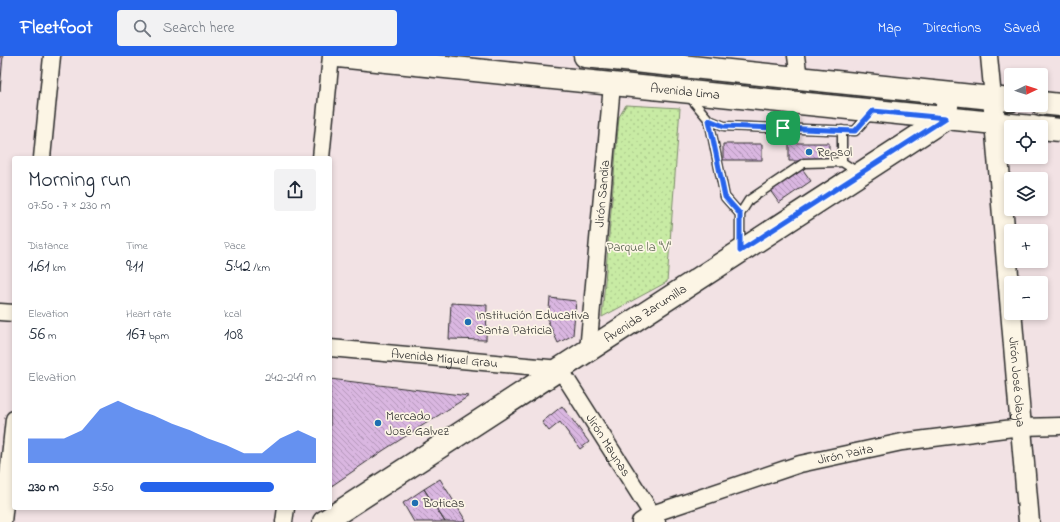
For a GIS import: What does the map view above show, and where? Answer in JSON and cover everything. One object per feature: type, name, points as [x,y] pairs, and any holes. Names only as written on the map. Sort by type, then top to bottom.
[{"type":"main road","name":"Avenida Lima","points":[[338,56],[1004,124]]},
{"type":"main road","name":"Avenida Lima","points":[[597,57],[1002,99]]},
{"type":"main road","points":[[946,118],[948,94]]},
{"type":"main road","points":[[1048,104],[1060,105]]},
{"type":"main road","name":"Avenida Zarumilla","points":[[324,522],[946,118]]},
{"type":"main road","points":[[1048,129],[1060,130]]},
{"type":"street","points":[[42,156],[52,56]]},
{"type":"street","points":[[321,156],[331,56]]},
{"type":"street","points":[[796,56],[798,78]]},
{"type":"street","points":[[990,56],[1002,99]]},
{"type":"street","name":"Jirón Sandía","points":[[588,351],[612,84]]},
{"type":"street","name":"Jirón José Olaya","points":[[1002,99],[995,123],[1029,522]]},
{"type":"street","points":[[0,312],[12,313]]},
{"type":"street","name":"Avenida Miguel Grau","points":[[332,348],[560,369]]},
{"type":"street","name":"Jirón Maynas","points":[[560,369],[650,519]]},
{"type":"street","name":"Jirón Paita","points":[[650,519],[800,464],[902,442],[1020,427],[1060,426]]},
{"type":"street","points":[[3,522],[12,438]]},
{"type":"street","points":[[284,522],[286,510]]},
{"type":"lane","points":[[685,92],[709,120],[724,126],[855,131],[873,111]]},
{"type":"lane","points":[[709,120],[725,197],[740,214]]},
{"type":"lane","points":[[842,130],[842,162]]},
{"type":"lane","points":[[740,251],[740,214],[749,200],[804,164],[842,162],[860,174]]},
{"type":"green space","name":"Parque la \"V\"","points":[[626,105],[680,108],[667,282],[602,317],[619,117]]},
{"type":"building","points":[[0,56],[3,56],[0,91]]},
{"type":"building","name":"Repsol","points":[[789,143],[829,143],[829,161],[789,161]]},
{"type":"building","points":[[723,144],[762,144],[762,160],[723,160]]},
{"type":"building","name":"Repsol","points":[[801,167],[811,181],[779,203],[769,189]]},
{"type":"building","points":[[550,298],[576,301],[573,335],[558,343],[548,321]]},
{"type":"building","name":"Institución Educativa Santa Patricia","points":[[451,303],[487,305],[486,340],[449,339]]},
{"type":"building","name":"Mercado José Galvez","points":[[332,379],[469,396],[384,450],[332,486]]},
{"type":"building","points":[[562,406],[589,442],[580,449],[560,422],[549,431],[542,422]]},
{"type":"building","points":[[440,479],[466,521],[465,522],[445,522],[424,489]]},
{"type":"building","points":[[424,489],[445,522],[414,522],[403,503]]},
{"type":"place","name":"Repsol","points":[[809,152]]},
{"type":"place","name":"Institución Educativa Santa Patricia","points":[[468,322]]},
{"type":"place","name":"Mercado José Galvez","points":[[378,423]]},
{"type":"place","name":"Boticas","points":[[415,503]]},
{"type":"route","points":[[873,111],[946,118],[740,251],[740,214],[725,197],[709,120],[724,126],[783,128],[855,131],[873,111]]}]
